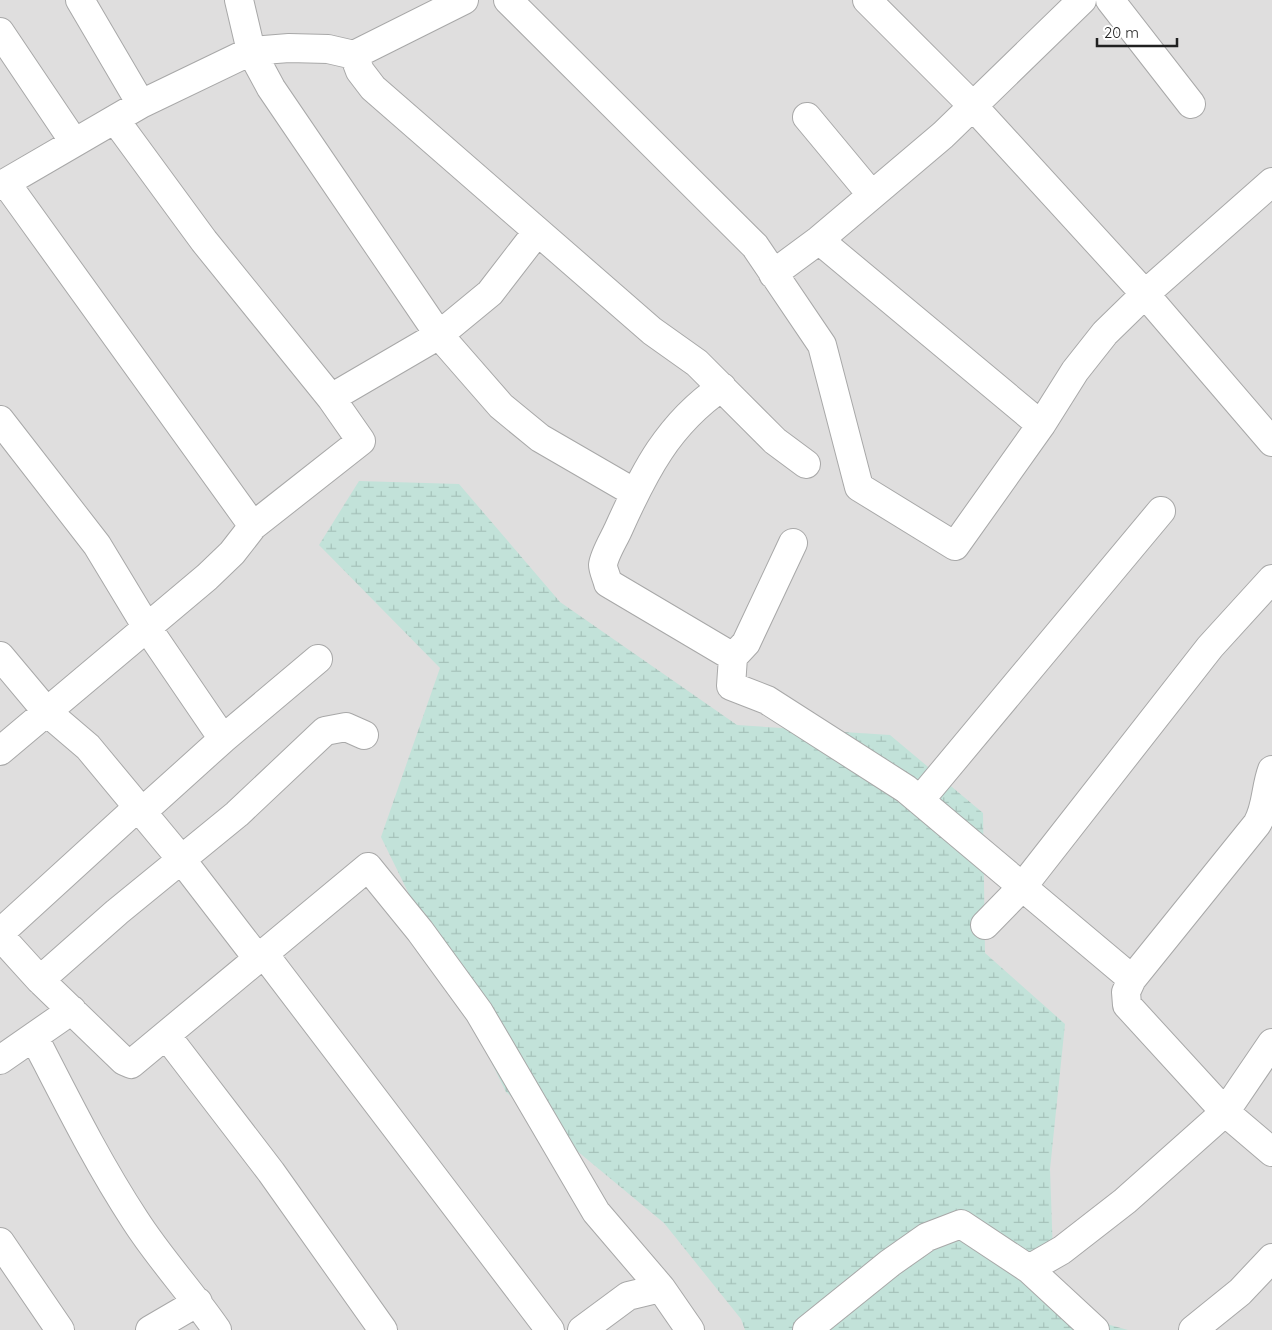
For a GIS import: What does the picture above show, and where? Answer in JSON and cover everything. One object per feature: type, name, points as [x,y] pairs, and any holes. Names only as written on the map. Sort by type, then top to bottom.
[{"type":"street","points":[[80,0],[141,104]]},
{"type":"street","points":[[239,0],[251,51],[271,88],[439,335],[501,406],[524,426],[634,493]]},
{"type":"street","points":[[253,526],[3,185],[74,142],[116,121],[141,104],[251,51],[289,48],[328,49],[354,55],[464,0]]},
{"type":"street","points":[[508,0],[742,230],[756,246],[822,345],[859,488],[955,546],[1042,425],[1075,372],[1105,333],[1145,294],[1272,182]]},
{"type":"street","points":[[867,0],[972,105],[1145,294],[1272,442]]},
{"type":"street","points":[[773,274],[819,240],[871,194],[943,135],[1082,0]]},
{"type":"street","points":[[1110,0],[1192,104]]},
{"type":"street","points":[[0,32],[74,142]]},
{"type":"street","points":[[354,55],[360,71],[373,88],[652,331],[697,363],[774,441],[806,464]]},
{"type":"street","points":[[807,117],[871,194]]},
{"type":"street","points":[[0,751],[146,626],[207,577],[232,553],[253,526],[361,441],[331,398],[204,241],[116,121]]},
{"type":"street","points":[[331,398],[439,335],[490,293],[537,232]]},
{"type":"street","points":[[819,240],[1042,425]]},
{"type":"street","points":[[722,387],[703,400],[683,418],[661,445],[634,493],[603,565],[608,583],[733,657]]},
{"type":"street","points":[[0,420],[97,545],[146,626],[223,739]]},
{"type":"street","points":[[920,800],[1161,511]]},
{"type":"street","points":[[793,543],[746,643],[733,657],[731,686],[768,700],[906,788],[1132,980]]},
{"type":"street","points":[[985,925],[1023,886],[1210,647],[1272,579]]},
{"type":"street","points":[[0,656],[47,712],[88,747],[261,957],[550,1330]]},
{"type":"street","points":[[318,660],[140,809],[0,934],[40,980],[128,1063],[133,1063],[368,867],[420,931],[478,1012],[596,1212],[661,1288],[690,1330]]},
{"type":"street","points":[[40,980],[117,912],[237,814],[325,731],[346,727],[364,735]]},
{"type":"street","points":[[1272,770],[1266,788],[1264,812],[1257,824],[1132,980],[1126,992],[1126,1005],[1225,1112],[1272,1152]]},
{"type":"street","points":[[0,1060],[72,1010]]},
{"type":"street","points":[[166,1035],[270,1172],[383,1330]]},
{"type":"street","points":[[34,1037],[128,1210],[148,1240],[198,1302],[217,1330]]},
{"type":"street","points":[[1029,1269],[1062,1250],[1125,1201],[1225,1112],[1272,1043]]},
{"type":"street","points":[[807,1330],[890,1263],[927,1237],[960,1224],[1029,1269],[1095,1330]]},
{"type":"street","points":[[0,1242],[9,1272],[60,1330]]},
{"type":"street","points":[[1193,1330],[1240,1292],[1272,1258]]},
{"type":"street","points":[[582,1330],[628,1296],[661,1288]]},
{"type":"street","points":[[150,1330],[198,1302]]},
{"type":"shaded area","points":[[0,0],[1272,0],[1272,1330],[0,1330]]},
{"type":"green space","points":[[359,481],[459,484],[560,602],[737,725],[890,735],[983,813],[985,953],[1065,1024],[1050,1169],[1054,1283],[1110,1325],[1128,1330],[745,1330],[741,1319],[664,1223],[506,1092],[381,837],[440,668],[319,545]]}]
